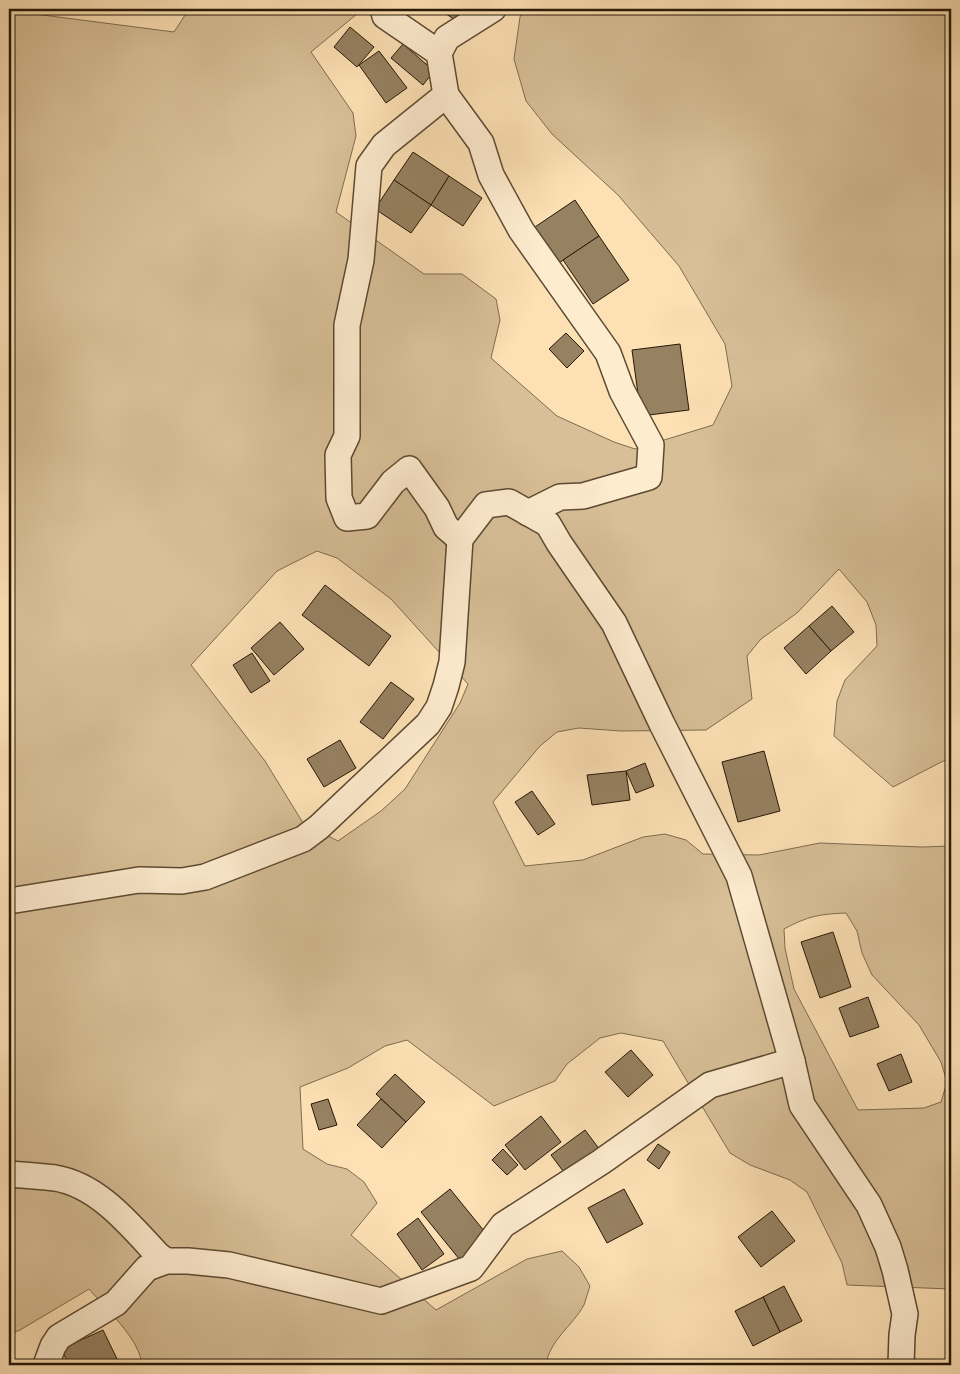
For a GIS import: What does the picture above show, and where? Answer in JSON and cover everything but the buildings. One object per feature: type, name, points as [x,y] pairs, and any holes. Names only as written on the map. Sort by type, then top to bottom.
[{"type":"lane","points":[[383,9],[385,16],[439,53]]},
{"type":"lane","points":[[493,9],[447,38],[439,53],[446,95],[482,143],[491,175],[521,230],[608,353],[622,391],[651,444],[649,477],[583,496],[560,497],[528,512]]},
{"type":"lane","points":[[446,95],[384,145],[369,166],[360,260],[347,325],[347,436],[338,455],[338,476],[339,498],[347,518],[367,516],[393,482],[409,469],[437,508],[446,527],[460,539]]},
{"type":"lane","points":[[9,901],[139,880],[182,881],[205,877],[302,839],[319,827],[428,724],[439,707],[452,662],[460,539],[486,505],[509,502],[548,524],[614,623],[662,724],[739,876],[792,1061],[802,1105],[868,1206],[888,1247],[905,1314],[901,1365]]},
{"type":"lane","points":[[46,1365],[52,1346],[59,1337],[116,1303],[147,1268],[166,1261],[188,1260],[228,1265],[380,1301],[471,1268],[503,1225],[601,1162],[710,1085],[792,1061]]},
{"type":"lane","points":[[9,1174],[56,1178],[76,1184],[112,1207],[166,1261]]},
{"type":"shaded area","points":[[9,9],[174,32],[189,9],[363,9],[311,52],[353,113],[356,136],[336,212],[424,274],[462,274],[496,299],[500,320],[491,358],[557,416],[614,442],[635,449],[713,425],[732,386],[725,344],[679,266],[618,195],[552,134],[526,101],[514,59],[520,17],[524,9],[951,9],[951,757],[893,787],[834,736],[837,701],[845,680],[877,646],[876,625],[867,602],[839,569],[797,613],[761,639],[747,656],[752,699],[706,730],[621,731],[579,728],[557,732],[540,746],[493,802],[525,866],[583,860],[643,837],[665,834],[686,840],[703,854],[759,855],[820,843],[922,847],[951,846],[951,1289],[847,1285],[842,1263],[807,1192],[790,1180],[750,1165],[730,1153],[663,1041],[621,1033],[600,1038],[567,1064],[555,1081],[494,1106],[407,1040],[385,1046],[348,1068],[300,1087],[303,1149],[327,1164],[347,1169],[364,1182],[377,1203],[351,1235],[436,1310],[527,1259],[562,1251],[579,1267],[590,1286],[584,1305],[556,1341],[548,1356],[546,1365],[142,1365],[140,1355],[129,1335],[89,1289],[20,1330],[9,1334]],"holes":[[[317,551],[337,558],[391,599],[468,684],[460,703],[405,789],[381,811],[338,841],[303,823],[265,761],[191,665],[277,571]],[[846,913],[857,931],[862,953],[872,975],[919,1025],[941,1062],[947,1082],[941,1102],[924,1108],[858,1110],[794,989],[785,948],[784,929],[814,916]]]}]
